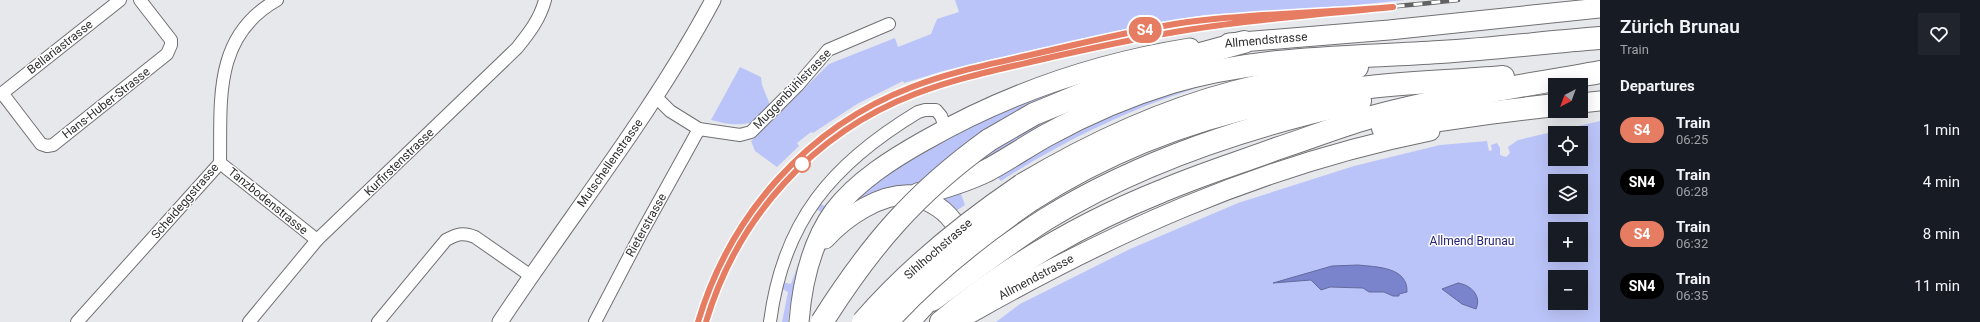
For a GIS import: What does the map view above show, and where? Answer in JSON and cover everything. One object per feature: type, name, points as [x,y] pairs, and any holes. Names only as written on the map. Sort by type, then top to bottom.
[{"type":"highway","points":[[914,195],[948,186],[973,177],[1004,161],[1048,134],[1088,114],[1128,98],[1174,82],[1229,69],[1285,61],[1346,55],[1440,52],[1600,38]]},
{"type":"highway","points":[[822,322],[854,272],[904,211],[949,170],[989,140],[1034,114],[1141,70],[1244,42]]},
{"type":"highway","points":[[1094,89],[1192,66],[1248,56],[1321,48],[1423,42],[1539,43]]},
{"type":"highway","points":[[1026,193],[1054,166],[1113,135],[1152,119],[1206,100],[1299,77],[1440,52]]},
{"type":"highway","points":[[1026,193],[1085,169],[1146,140],[1190,124],[1244,108],[1306,96],[1370,87],[1600,71]]},
{"type":"highway","points":[[941,322],[994,281],[1057,242],[1109,214],[1162,190],[1328,130],[1369,118],[1440,101],[1600,71]]},
{"type":"highway","points":[[932,300],[1000,249],[1048,219],[1113,184],[1171,158],[1222,138],[1300,114],[1471,80]]},
{"type":"highway","points":[[1278,149],[1395,126],[1488,112],[1548,107]]},
{"type":"highway","name":"Sihlhochstrasse","points":[[863,322],[892,290],[939,247],[967,224],[1026,193]]},
{"type":"highway","name":"Sihlhochstrasse","points":[[887,322],[918,290],[1026,193]]},
{"type":"main road","name":"Allmendstrasse","points":[[798,322],[805,279],[812,257],[829,219],[850,193],[876,171],[896,157],[1001,101],[1072,75],[1162,53],[1244,42],[1389,30],[1600,8]]},
{"type":"main road","points":[[1588,102],[1600,101]]},
{"type":"main road","name":"Allmendstrasse","points":[[955,322],[1076,256],[1148,221],[1215,194],[1310,161],[1364,146],[1419,133],[1548,107]]},
{"type":"main road","points":[[812,257],[826,238],[857,211],[889,199],[914,195],[944,211],[959,229],[964,243],[962,257],[956,269],[932,300],[910,322]]},
{"type":"street","name":"Bellariastrasse","points":[[1,94],[120,0]]},
{"type":"street","name":"Hans-Huber-Strasse","points":[[1,94],[41,144],[47,146],[53,144],[167,54],[170,50],[171,40],[140,0]]},
{"type":"street","name":"Scheideggstrasse","points":[[77,322],[220,163],[221,91],[223,72],[228,56],[244,29],[260,11],[277,0]]},
{"type":"street","name":"Kurfirstenstrasse","points":[[249,322],[317,240],[518,48],[531,31],[542,10],[545,0]]},
{"type":"street","name":"Mutschellenstrasse","points":[[500,322],[597,183],[655,96],[690,42],[713,0]]},
{"type":"street","name":"Muggenbühlstrasse","points":[[655,96],[670,111],[699,129],[740,135],[751,132],[798,85],[828,50],[889,24]]},
{"type":"street","points":[[770,322],[778,277],[789,248],[810,208],[832,178],[876,139],[918,112],[925,110],[936,110],[941,116],[946,129]]},
{"type":"street","name":"Rieterstrasse","points":[[594,322],[699,129]]},
{"type":"street","name":"Tanzbodenstrasse","points":[[220,163],[317,240]]},
{"type":"street","points":[[378,322],[446,240],[453,236],[466,233],[475,237],[531,276]]},
{"type":"green space","points":[[955,0],[1405,0],[1346,6],[1204,15],[1074,40],[943,71],[904,83],[903,81],[857,104],[813,133],[811,132],[797,143],[799,146],[777,167],[755,151],[751,141],[829,64],[895,38],[898,47],[931,34],[937,19],[959,12]]},
{"type":"green space","points":[[1129,66],[916,187],[842,214],[869,183],[975,119]]},
{"type":"green space","points":[[740,67],[761,77],[762,85],[771,107],[759,118],[748,123],[729,124],[711,120]]},
{"type":"green space","points":[[1231,77],[1164,99],[1101,125],[1040,157],[1001,181],[997,177],[961,194],[965,205],[956,211],[933,197],[1085,124],[1144,99]]},
{"type":"green space","points":[[1086,101],[966,174],[982,155],[1008,138]]},
{"type":"green space","name":"Allmend Brunau","points":[[1600,121],[1600,322],[996,322],[1020,304],[1130,249],[1238,203],[1354,166],[1440,145],[1487,141],[1489,151],[1492,150],[1491,145],[1497,143],[1500,148],[1500,155],[1506,157],[1510,153],[1508,147],[1518,140],[1548,133],[1548,166],[1588,166],[1588,126],[1578,126]]},
{"type":"green space","points":[[818,202],[826,207],[811,236],[796,276],[788,322],[782,322],[788,292],[781,288],[782,282],[791,284],[804,248],[822,213],[815,208]]},
{"type":"shaded area","points":[[1358,265],[1382,268],[1397,273],[1406,284],[1407,292],[1399,294],[1399,296],[1393,296],[1384,292],[1369,292],[1363,288],[1330,287],[1321,290],[1311,280],[1273,283],[1332,266]]},
{"type":"shaded area","points":[[1458,283],[1467,286],[1474,292],[1478,300],[1476,309],[1462,304],[1442,289]]},
{"type":"railway","points":[[706,322],[720,284],[737,248],[759,214],[784,184],[812,156],[843,131],[877,111],[914,94],[952,81],[990,71],[1161,34],[1280,18],[1458,0]]},
{"type":"railway","points":[[698,322],[712,283],[730,246],[752,211],[777,180],[806,151],[838,126],[873,105],[911,88],[945,76],[999,62],[1153,29],[1203,21],[1254,16]]},
{"type":"train","name":"S4","points":[[698,322],[715,275],[736,234],[769,188],[798,158],[826,134],[855,115],[904,90],[940,77],[985,65],[1164,26],[1232,18],[1393,7],[1205,27],[1147,36],[986,72],[928,89],[899,100],[851,126],[823,146],[792,174],[760,212],[736,249],[722,277],[706,322]]}]
